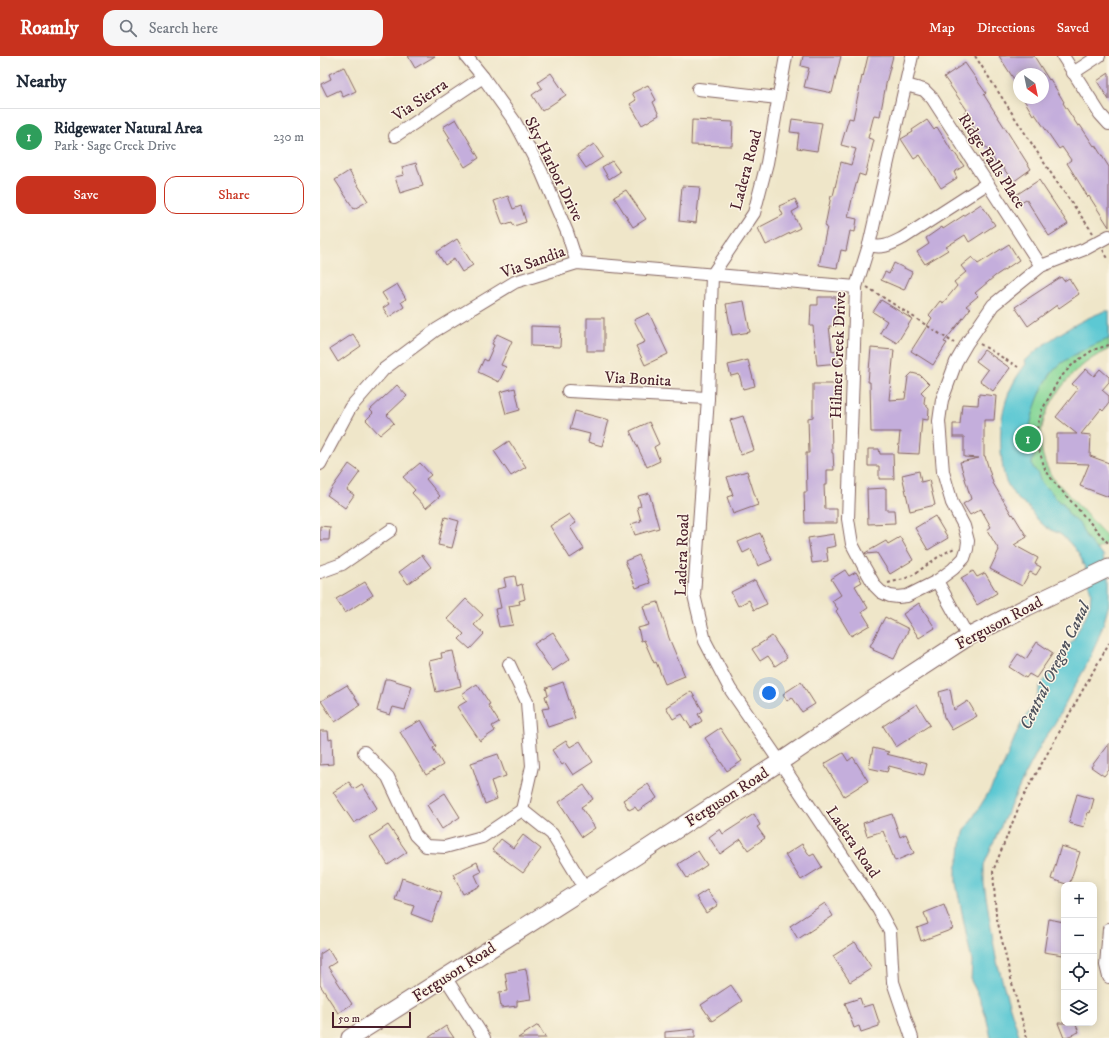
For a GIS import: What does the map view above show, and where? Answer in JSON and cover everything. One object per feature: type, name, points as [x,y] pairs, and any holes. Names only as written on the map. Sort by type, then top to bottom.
[{"type":"street","name":"Sky Harbor Drive","points":[[466,56],[515,122],[541,170],[567,232],[577,263]]},
{"type":"street","name":"Ladera Road","points":[[786,56],[767,162],[754,213],[712,275],[708,398],[694,594],[705,641],[730,689],[878,910],[890,931],[893,982],[912,1038]]},
{"type":"street","name":"Hilmer Creek Drive","points":[[912,56],[869,245],[857,284],[848,519],[852,544],[862,565],[875,586],[881,592],[890,596],[907,596],[937,581],[953,569],[964,558],[968,541]]},
{"type":"street","points":[[1063,56],[1100,114],[1109,124]]},
{"type":"street","points":[[1073,73],[1099,56]]},
{"type":"street","name":"Via Sierra","points":[[396,136],[483,77]]},
{"type":"street","name":"Ridge Falls Place","points":[[906,85],[924,90],[932,98],[1041,266]]},
{"type":"street","points":[[698,89],[778,98]]},
{"type":"street","points":[[869,245],[883,247],[890,245],[988,183]]},
{"type":"street","points":[[968,541],[964,526],[952,503],[943,472],[940,440],[939,421],[942,400],[956,362],[993,305],[1041,266],[1085,249],[1109,236]]},
{"type":"street","name":"Via Sandia","points":[[320,464],[350,408],[384,369],[436,330],[515,282],[577,263],[712,275],[857,284]]},
{"type":"street","name":"Via Bonita","points":[[568,391],[708,398]]},
{"type":"street","points":[[320,572],[342,564],[391,530]]},
{"type":"street","name":"Ferguson Road","points":[[350,1038],[780,762],[968,637],[1109,568]]},
{"type":"street","points":[[937,581],[968,637]]},
{"type":"street","points":[[364,752],[388,777],[415,835],[426,846],[445,848],[482,837],[522,810],[532,766],[527,702],[509,664]]},
{"type":"street","points":[[522,810],[552,834],[585,888]]},
{"type":"street","points":[[1109,929],[1106,966],[1109,977]]},
{"type":"street","points":[[445,978],[484,1038]]},
{"type":"path","points":[[975,56],[1056,181],[1087,223],[1109,260]]},
{"type":"path","points":[[857,284],[956,344],[977,343],[1018,367]]},
{"type":"path","points":[[1109,345],[1093,350],[1074,363],[1059,380],[1042,410],[1036,432],[1045,469],[1053,481],[1109,544]]},
{"type":"path","points":[[875,586],[904,579],[913,575],[923,567],[968,541]]},
{"type":"path","points":[[1027,1038],[996,915],[993,872],[1022,799],[1069,712],[1109,643]]},
{"type":"green space","points":[[1109,323],[1109,349],[1079,368],[1061,387],[1045,416],[1041,436],[1043,456],[1052,477],[1109,539],[1109,541],[1090,554],[1021,467],[1040,374]]},
{"type":"water","points":[[1109,311],[1109,339],[1074,355],[1052,372],[1038,399],[1033,412],[1030,427],[1030,436],[1034,454],[1032,465],[1041,482],[1059,502],[1063,503],[1069,515],[1080,524],[1086,537],[1104,556],[1103,558],[1109,571],[1109,604],[1096,644],[1085,668],[1025,775],[984,865],[984,884],[996,958],[1020,1038],[991,1038],[986,1016],[978,994],[971,981],[972,962],[956,883],[956,869],[961,844],[965,830],[1002,769],[1017,732],[1035,703],[1040,686],[1074,638],[1086,615],[1090,604],[1091,593],[1085,566],[1083,565],[1081,557],[1067,540],[1060,534],[1043,525],[1036,518],[1027,506],[1011,491],[1007,483],[1004,474],[1001,448],[1004,410],[1012,387],[1026,364],[1025,361],[1042,346],[1074,325]]},
{"type":"building","points":[[408,56],[435,56],[415,68]]},
{"type":"building","points":[[803,56],[841,56],[832,93],[804,87],[809,68],[801,66]]},
{"type":"building","points":[[868,56],[893,56],[880,116],[874,115],[868,138],[874,140],[865,176],[859,174],[848,217],[857,219],[855,232],[850,231],[846,251],[841,250],[837,268],[819,265],[827,227],[825,226],[831,196],[833,196],[841,162],[851,165],[856,149],[841,145],[849,118],[853,119],[862,76],[863,77]]},
{"type":"building","points":[[999,56],[1034,56],[1042,68],[1013,68],[1013,78]]},
{"type":"building","points":[[965,63],[986,93],[984,95],[1031,169],[1013,182],[1002,166],[999,168],[964,112],[967,110],[944,77]]},
{"type":"building","points":[[344,67],[356,91],[343,97],[340,90],[327,96],[321,84],[331,79],[329,74]]},
{"type":"building","points":[[551,73],[566,95],[542,111],[532,95],[542,88],[538,82]]},
{"type":"building","points":[[1109,73],[1109,100],[1097,81]]},
{"type":"building","points":[[1050,79],[1078,126],[1080,125],[1109,167],[1109,227],[1067,163],[1071,160],[1062,147],[1059,149],[1035,114],[1033,115],[1027,104],[1049,104]]},
{"type":"building","points":[[648,85],[656,100],[653,102],[659,115],[642,125],[630,104],[636,100],[632,93]]},
{"type":"building","points":[[456,119],[479,158],[465,167],[448,140],[450,138],[443,127]]},
{"type":"building","points":[[792,119],[822,123],[817,151],[797,148],[799,133],[790,132]]},
{"type":"building","points":[[692,120],[733,122],[732,146],[691,145]]},
{"type":"building","points":[[927,120],[934,130],[937,127],[953,153],[954,152],[964,166],[954,172],[957,178],[941,188],[920,155],[914,159],[901,139],[913,132],[912,130]]},
{"type":"building","points":[[594,144],[603,157],[586,168],[577,155]]},
{"type":"building","points":[[612,161],[620,172],[609,179],[602,167]]},
{"type":"building","points":[[416,163],[423,186],[400,193],[395,177],[404,175],[402,167]]},
{"type":"building","points":[[349,171],[368,201],[354,209],[335,180]]},
{"type":"building","points":[[1039,180],[1068,224],[1049,236],[1026,199],[1021,202],[1016,195]]},
{"type":"building","points":[[682,186],[700,187],[696,223],[679,221]]},
{"type":"building","points":[[626,190],[646,219],[633,227],[614,197]]},
{"type":"building","points":[[508,196],[513,209],[521,206],[526,222],[514,226],[512,222],[503,225],[494,201]]},
{"type":"building","points":[[795,199],[799,208],[792,212],[800,228],[766,245],[758,228],[783,215],[779,206]]},
{"type":"building","points":[[981,204],[995,225],[969,242],[965,235],[946,247],[948,250],[925,264],[917,252],[929,244],[926,238],[942,227],[943,229]]},
{"type":"building","points":[[457,239],[473,265],[462,272],[454,259],[445,265],[437,252]]},
{"type":"building","points":[[1009,244],[1019,260],[995,276],[975,293],[978,296],[966,306],[970,309],[944,342],[947,343],[933,365],[911,351],[932,318],[929,315],[940,301],[943,303],[957,286],[954,282],[966,272],[961,266],[972,257],[978,264]]},
{"type":"building","points":[[894,263],[912,272],[904,290],[881,280],[885,272],[889,274]]},
{"type":"building","points":[[1061,277],[1064,281],[1069,278],[1079,294],[1059,308],[1057,305],[1028,326],[1015,307]]},
{"type":"building","points":[[397,284],[406,299],[401,302],[404,307],[389,317],[383,308],[389,304],[382,293]]},
{"type":"building","points":[[818,297],[836,297],[836,326],[829,326],[832,351],[838,350],[839,363],[817,365],[813,326],[810,326],[811,305],[818,305]]},
{"type":"building","points":[[881,300],[912,319],[897,343],[880,333],[887,321],[873,312]]},
{"type":"building","points":[[744,301],[750,332],[732,335],[726,304]]},
{"type":"building","points":[[649,313],[668,354],[645,365],[636,346],[645,342],[634,320]]},
{"type":"building","points":[[587,318],[604,318],[604,351],[587,351]]},
{"type":"building","points":[[531,326],[561,327],[560,347],[531,346]]},
{"type":"building","points":[[353,334],[361,346],[338,362],[330,349]]},
{"type":"building","points":[[497,334],[512,341],[501,365],[506,367],[499,382],[478,372],[484,359],[487,361],[494,345],[492,344]]},
{"type":"building","points":[[871,348],[894,350],[889,400],[905,399],[908,377],[912,373],[920,375],[929,384],[921,392],[925,396],[924,403],[929,409],[928,420],[922,419],[919,454],[898,453],[900,432],[871,432],[870,382],[868,382]]},
{"type":"building","points":[[984,350],[1010,368],[993,391],[980,381],[988,370],[976,361]]},
{"type":"building","points":[[748,360],[755,386],[743,389],[739,374],[731,376],[728,365]]},
{"type":"building","points":[[1086,369],[1094,376],[1100,369],[1109,377],[1109,382],[1102,390],[1109,396],[1109,403],[1103,411],[1101,409],[1081,434],[1091,435],[1090,456],[1109,463],[1109,497],[1080,486],[1089,464],[1057,463],[1057,434],[1077,434],[1056,417],[1078,389],[1072,384]]},
{"type":"building","points":[[813,384],[838,384],[838,405],[831,405],[832,453],[834,470],[827,470],[827,485],[824,485],[825,509],[837,509],[837,523],[805,523],[804,492],[807,492],[806,453],[809,453],[808,418],[813,417]]},
{"type":"building","points":[[397,385],[407,396],[387,415],[394,423],[380,435],[366,420],[373,413],[370,410]]},
{"type":"building","points":[[515,388],[520,410],[506,414],[500,392]]},
{"type":"building","points":[[979,394],[996,396],[994,420],[984,420],[984,456],[993,483],[1027,537],[1014,545],[1038,558],[1035,564],[1041,567],[1036,575],[1030,572],[1022,586],[990,569],[999,550],[987,530],[991,527],[981,509],[970,515],[963,504],[971,499],[960,462],[979,458],[964,457],[964,437],[953,437],[953,424],[960,424],[962,404],[978,405]]},
{"type":"building","points":[[575,411],[609,420],[602,446],[588,442],[590,434],[570,429]]},
{"type":"building","points":[[743,416],[754,450],[741,455],[730,420]]},
{"type":"building","points":[[649,422],[659,444],[654,447],[660,461],[647,467],[630,431]]},
{"type":"building","points":[[509,441],[526,467],[511,476],[494,451]]},
{"type":"building","points":[[868,449],[879,449],[880,454],[893,454],[894,479],[879,479],[879,466],[868,466]]},
{"type":"building","points":[[420,463],[431,475],[426,479],[440,496],[426,508],[412,493],[415,490],[403,477]]},
{"type":"building","points":[[349,464],[360,472],[347,490],[354,495],[345,508],[327,495]]},
{"type":"building","points":[[747,471],[758,505],[733,514],[727,497],[733,495],[727,477]]},
{"type":"building","points":[[919,471],[921,482],[929,480],[935,505],[910,511],[902,475]]},
{"type":"building","points":[[886,488],[886,510],[894,510],[895,523],[868,524],[867,489]]},
{"type":"building","points":[[649,493],[659,528],[635,535],[631,524],[641,521],[637,507],[641,506],[638,496]]},
{"type":"building","points":[[569,514],[576,523],[570,527],[584,549],[570,558],[550,526]]},
{"type":"building","points":[[935,516],[948,538],[928,550],[915,528]]},
{"type":"building","points":[[445,517],[459,521],[452,548],[438,545]]},
{"type":"building","points":[[320,526],[330,527],[329,540],[320,540]]},
{"type":"building","points":[[760,533],[772,560],[758,566],[751,549],[743,553],[738,542]]},
{"type":"building","points":[[834,534],[836,546],[826,548],[828,561],[812,563],[808,538]]},
{"type":"building","points":[[900,537],[913,560],[890,574],[877,553],[865,553],[886,541],[888,544]]},
{"type":"building","points":[[422,555],[431,567],[408,584],[399,572]]},
{"type":"building","points":[[639,555],[650,583],[636,588],[625,561]]},
{"type":"building","points":[[845,570],[849,576],[856,572],[862,582],[855,586],[868,608],[862,612],[870,625],[851,636],[836,611],[838,609],[832,601],[841,595],[831,579]]},
{"type":"building","points":[[973,571],[977,577],[985,573],[997,593],[977,605],[961,578]]},
{"type":"building","points":[[515,576],[517,586],[522,584],[525,599],[519,601],[520,604],[509,606],[513,625],[499,627],[495,609],[501,608],[497,589],[506,587],[504,578]]},
{"type":"building","points":[[755,580],[767,604],[754,610],[749,600],[738,606],[731,592]]},
{"type":"building","points":[[365,582],[373,595],[345,613],[336,599]]},
{"type":"building","points":[[466,599],[483,615],[474,625],[484,634],[470,649],[459,639],[464,634],[447,619]]},
{"type":"building","points":[[658,602],[669,638],[685,676],[665,684],[656,662],[654,663],[644,640],[641,641],[638,628],[649,625],[643,606]]},
{"type":"building","points":[[919,603],[935,628],[919,638],[903,614]]},
{"type":"building","points":[[885,617],[909,629],[894,659],[873,650],[874,648],[870,646]]},
{"type":"building","points":[[553,632],[570,659],[552,671],[534,644]]},
{"type":"building","points":[[772,636],[787,658],[775,666],[768,656],[760,661],[752,649]]},
{"type":"building","points":[[1037,642],[1053,653],[1036,678],[1029,674],[1026,678],[1009,667],[1018,654],[1026,659]]},
{"type":"building","points":[[453,651],[461,686],[436,692],[429,661],[442,658],[441,653]]},
{"type":"building","points":[[385,679],[412,686],[405,710],[393,707],[390,715],[377,711]]},
{"type":"building","points":[[563,682],[575,718],[548,727],[542,709],[549,708],[545,696],[548,695],[546,688]]},
{"type":"building","points":[[801,682],[815,704],[802,712],[792,697],[787,701],[783,694]]},
{"type":"building","points":[[477,684],[490,704],[488,705],[499,722],[492,726],[495,731],[480,741],[457,707],[467,701],[462,694]]},
{"type":"building","points":[[347,685],[360,705],[335,722],[321,701]]},
{"type":"building","points":[[950,689],[954,710],[968,701],[977,716],[952,730],[944,717],[939,692]]},
{"type":"building","points":[[691,691],[703,711],[698,714],[702,721],[691,728],[682,714],[673,719],[666,707]]},
{"type":"building","points":[[917,704],[930,725],[896,747],[883,726]]},
{"type":"building","points":[[421,720],[436,746],[433,748],[443,765],[426,775],[400,732]]},
{"type":"building","points":[[720,728],[742,761],[727,771],[705,738]]},
{"type":"building","points":[[320,731],[328,731],[329,740],[332,739],[333,764],[320,765]]},
{"type":"building","points":[[566,741],[570,747],[580,741],[593,762],[573,775],[565,763],[562,765],[552,750]]},
{"type":"building","points":[[1109,743],[1109,770],[1104,776],[1091,767]]},
{"type":"building","points":[[873,748],[889,752],[886,754],[927,764],[924,775],[889,766],[887,772],[869,768]]},
{"type":"building","points":[[843,753],[848,761],[853,757],[868,781],[844,796],[824,764]]},
{"type":"building","points":[[498,754],[506,776],[491,781],[497,799],[485,804],[471,763]]},
{"type":"building","points":[[349,782],[354,789],[362,784],[377,808],[354,823],[333,792]]},
{"type":"building","points":[[648,784],[657,798],[638,811],[635,807],[629,810],[623,800]]},
{"type":"building","points":[[584,785],[593,799],[581,807],[595,828],[582,837],[559,802]]},
{"type":"building","points":[[445,793],[460,817],[442,829],[427,805]]},
{"type":"building","points":[[1077,794],[1094,799],[1090,813],[1088,812],[1084,827],[1069,823]]},
{"type":"building","points":[[754,814],[760,825],[757,827],[765,838],[748,850],[741,839],[720,854],[709,837],[720,829],[723,834]]},
{"type":"building","points":[[892,814],[900,837],[906,834],[914,853],[895,861],[883,831],[867,836],[863,823]]},
{"type":"building","points":[[388,825],[407,852],[388,865],[370,837]]},
{"type":"building","points":[[523,835],[541,849],[523,873],[492,850],[501,839],[513,848]]},
{"type":"building","points":[[802,844],[810,856],[814,854],[822,867],[801,880],[785,855]]},
{"type":"building","points":[[1061,846],[1080,852],[1070,882],[1061,882],[1051,879]]},
{"type":"building","points":[[698,851],[707,865],[687,878],[678,864]]},
{"type":"building","points":[[477,862],[481,872],[475,875],[480,886],[463,894],[453,874]]},
{"type":"building","points":[[402,878],[442,892],[432,922],[411,914],[414,906],[395,900]]},
{"type":"building","points":[[707,890],[718,905],[706,913],[696,897]]},
{"type":"building","points":[[825,903],[833,916],[798,939],[790,926]]},
{"type":"building","points":[[944,905],[953,929],[921,941],[917,928],[928,924],[924,913]]},
{"type":"building","points":[[1049,919],[1061,921],[1061,955],[1044,952]]},
{"type":"building","points":[[855,942],[872,968],[850,982],[833,956]]},
{"type":"building","points":[[328,949],[336,962],[328,967],[352,1004],[338,1013],[320,985],[320,954]]},
{"type":"building","points":[[526,969],[531,999],[517,1001],[517,1006],[501,1008],[499,992],[508,991],[505,973]]},
{"type":"building","points":[[731,985],[742,1001],[712,1021],[701,1005]]},
{"type":"building","points":[[860,998],[863,1007],[873,1004],[879,1022],[879,1026],[861,1032],[859,1026],[854,1028],[845,1003]]},
{"type":"building","points":[[1058,1023],[1061,1023],[1061,1026],[1076,1026],[1079,1032],[1064,1038]]},
{"type":"building","points":[[538,1025],[546,1038],[518,1038]]},
{"type":"building","points":[[446,1026],[454,1038],[428,1038]]},
{"type":"building","points":[[695,1029],[695,1038],[665,1038],[665,1032]]},
{"type":"place","name":"Ridgewater Natural Area","points":[[1028,439]]},
{"type":"water label","name":"Central Oregon Canal","points":[[1055,666]]}]
